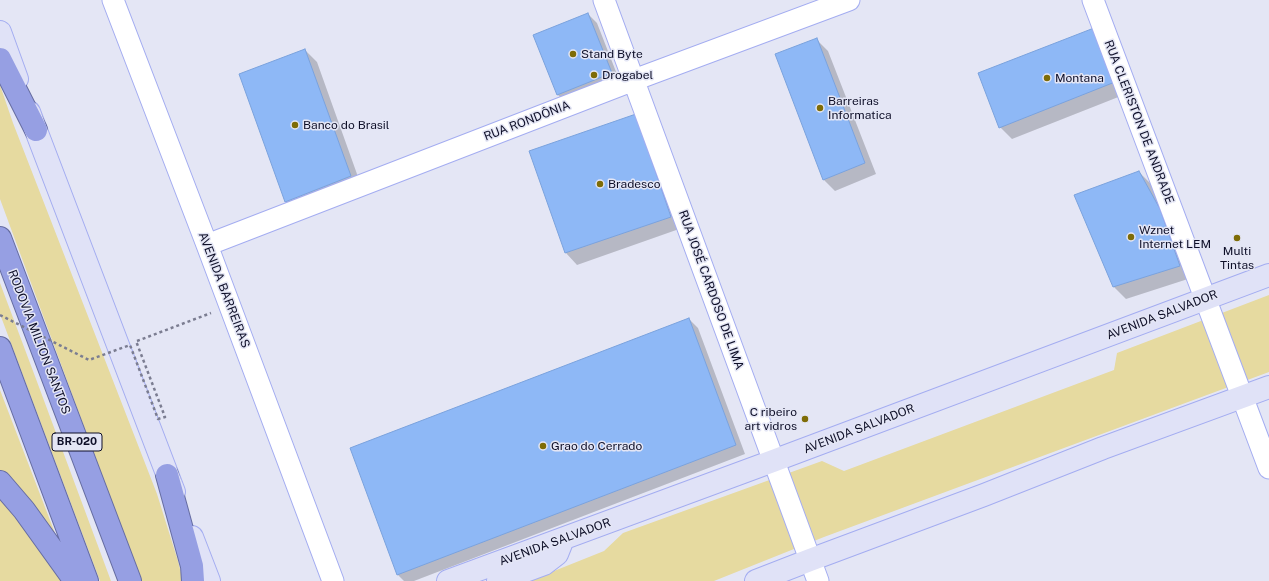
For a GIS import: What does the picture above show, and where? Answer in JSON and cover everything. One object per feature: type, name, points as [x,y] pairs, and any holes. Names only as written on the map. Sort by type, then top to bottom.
[{"type":"highway","points":[[0,59],[36,130]]},
{"type":"highway","name":"RODOVIA MILTON SANTOS","points":[[0,238],[130,581]]},
{"type":"highway","name":"BR-020","points":[[0,348],[87,581]]},
{"type":"highway","points":[[167,475],[192,566],[205,577]]},
{"type":"highway","points":[[0,482],[24,510],[52,547],[74,581]]},
{"type":"main road","points":[[0,32],[167,475]]},
{"type":"main road","name":"AVENIDA SALVADOR","points":[[448,581],[773,462],[1269,275]]},
{"type":"main road","points":[[756,581],[984,495],[1103,448],[1269,387]]},
{"type":"main road","points":[[498,581],[544,564],[557,554],[563,539]]},
{"type":"street","name":"AVENIDA BARREIRAS","points":[[112,0],[207,245],[333,581]]},
{"type":"street","name":"RUA JOSÉ CARDOSO DE LIMA","points":[[604,0],[818,581]]},
{"type":"street","name":"RUA RONDÔNIA","points":[[207,245],[634,80],[849,0]]},
{"type":"street","name":"RUA CLERISTON DE ANDRADE","points":[[1093,0],[1269,468]]},
{"type":"path","points":[[0,315],[89,360],[130,345],[158,420],[165,417],[136,341],[229,305]]},
{"type":"shaded area","points":[[0,85],[13,123],[157,494],[183,581],[141,581],[0,199]]},
{"type":"shaded area","points":[[0,283],[111,581],[100,581],[0,314]]},
{"type":"shaded area","points":[[1269,295],[1269,372],[824,537],[714,581],[529,581],[604,551],[623,533],[822,461],[844,471],[1114,370],[1117,353]]},
{"type":"shaded area","points":[[0,390],[58,541],[0,474]]},
{"type":"shaded area","points":[[0,495],[65,581],[0,581]]},
{"type":"building","name":"Stand Byte","points":[[588,13],[612,73],[557,95],[533,35]]},
{"type":"building","name":"Montana","points":[[1094,28],[1115,82],[999,128],[978,73]]},
{"type":"building","name":"Barreiras Informatica","points":[[817,38],[865,163],[823,180],[775,54]]},
{"type":"building","name":"Banco do Brasil","points":[[305,49],[351,176],[285,202],[239,74]]},
{"type":"building","name":"Bradesco","points":[[636,114],[671,217],[565,253],[529,151]]},
{"type":"building","name":"Wznet Internet LEM","points":[[1139,171],[1160,209],[1180,266],[1113,287],[1074,195]]},
{"type":"building","name":"Grao do Cerrado","points":[[689,318],[736,445],[397,575],[350,448]]},
{"type":"place","name":"Stand Byte","points":[[573,54]]},
{"type":"place","name":"Drogabel","points":[[594,75]]},
{"type":"place","name":"Montana","points":[[1047,78]]},
{"type":"place","name":"Barreiras Informatica","points":[[820,108]]},
{"type":"place","name":"Banco do Brasil","points":[[295,125]]},
{"type":"place","name":"Bradesco","points":[[600,184]]},
{"type":"place","name":"Wznet Internet LEM","points":[[1131,237]]},
{"type":"place","name":"Multi Tintas","points":[[1237,238]]},
{"type":"place","name":"C ribeiro art vidros","points":[[805,419]]},
{"type":"place","name":"Grao do Cerrado","points":[[543,446]]}]
